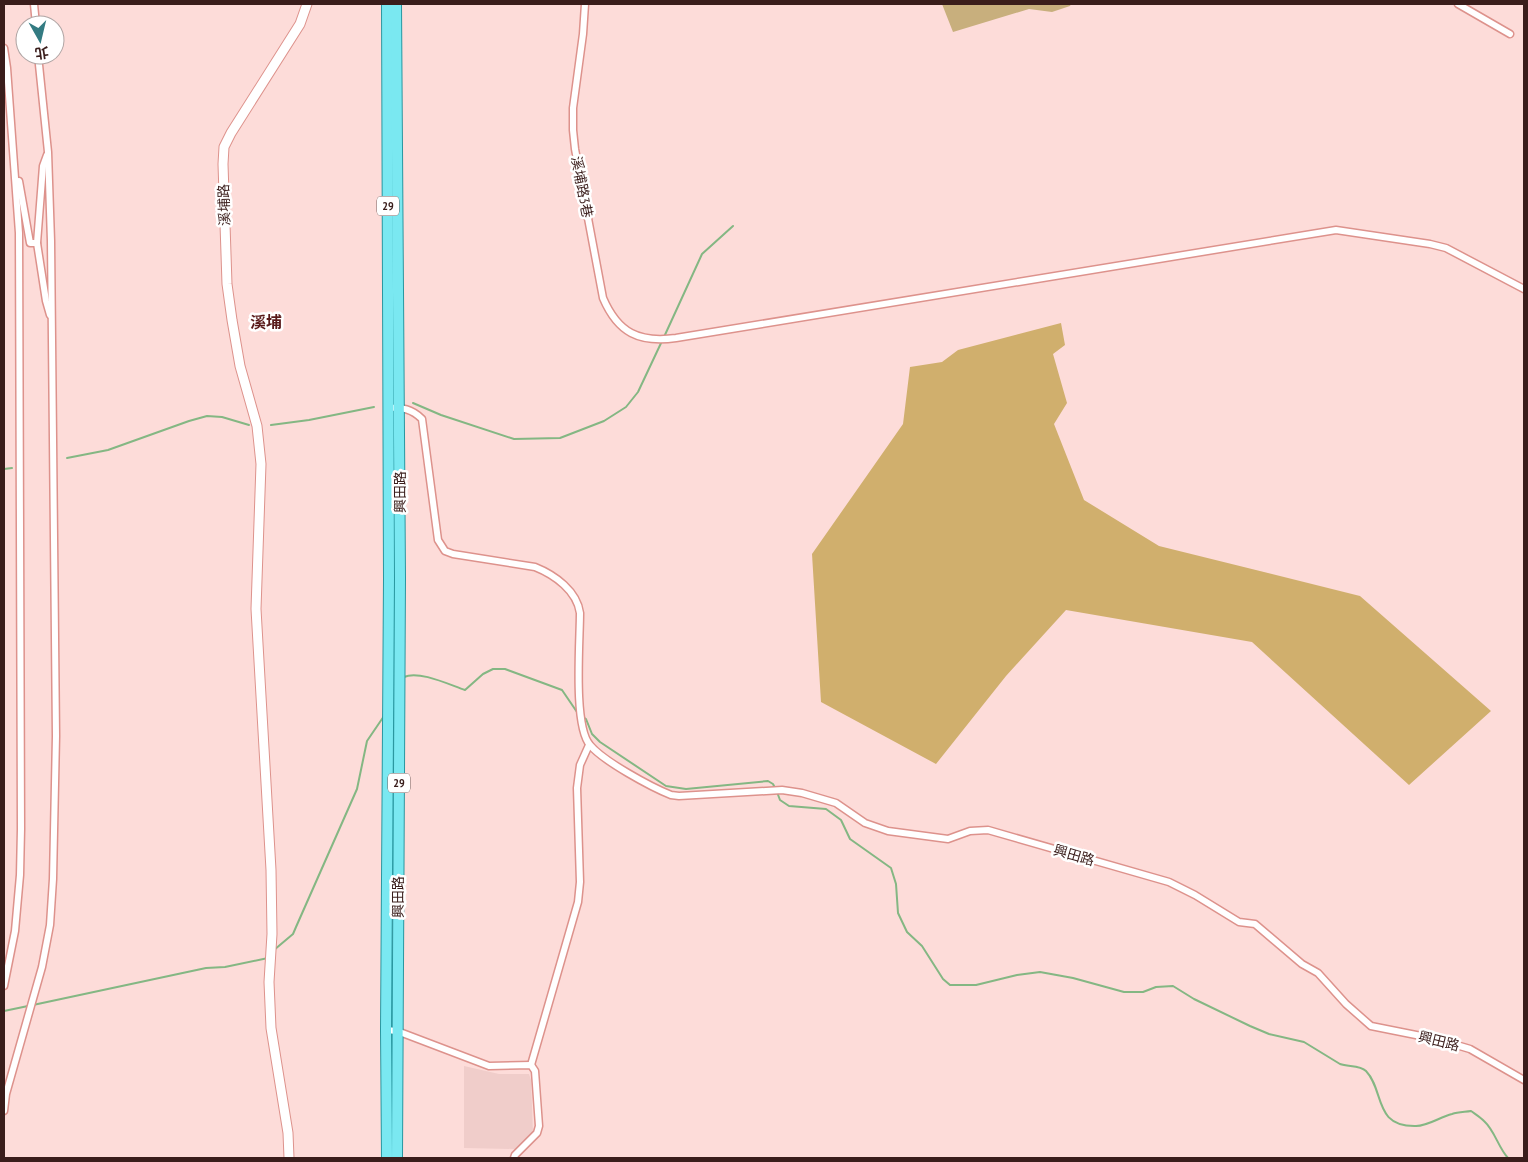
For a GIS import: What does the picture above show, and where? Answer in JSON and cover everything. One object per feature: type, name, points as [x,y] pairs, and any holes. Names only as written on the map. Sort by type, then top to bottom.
[{"type":"main road","name":"29","points":[[387,4],[388,408]]},
{"type":"main road","name":"29","points":[[396,4],[400,407]]},
{"type":"main road","name":"興田路","points":[[387,1158],[392,1030],[400,578],[400,407]]},
{"type":"main road","name":"興田路","points":[[388,408],[392,1030],[397,1158]]},
{"type":"street","name":"溪埔路","points":[[289,1158],[288,1133],[272,1038],[270,1010],[271,870],[256,610],[261,464],[257,426],[240,366],[228,293],[224,203],[224,147],[300,24],[306,4]]},
{"type":"street","name":"溪埔路3巷","points":[[585,4],[573,108],[575,148],[603,298],[610,313],[619,324],[637,336],[667,339],[1336,230],[1446,248],[1524,289]]},
{"type":"street","points":[[1458,4],[1510,34]]},
{"type":"street","points":[[4,48],[19,234],[22,829],[15,931],[4,986]]},
{"type":"street","points":[[4,1111],[6,1094],[42,967],[50,925],[53,879],[56,736],[52,241],[48,152],[39,65]]},
{"type":"street","points":[[48,152],[43,166],[37,243],[46,302],[52,321]]},
{"type":"street","points":[[14,166],[30,243],[37,243]]},
{"type":"street","points":[[388,408],[400,407]]},
{"type":"street","name":"興田路","points":[[400,407],[413,411],[422,419],[438,540],[445,551],[453,554],[535,567],[545,571],[564,585],[579,605],[580,716],[583,731],[589,745],[610,762],[671,795],[782,790],[802,793],[836,803],[865,823],[888,832],[948,838],[979,829],[988,830],[1169,882],[1195,895],[1239,922],[1255,924],[1302,964],[1318,973],[1346,1004],[1371,1026],[1436,1039],[1470,1049],[1524,1080]]},
{"type":"street","points":[[531,1065],[578,902],[580,882],[577,788],[580,765],[589,745]]},
{"type":"street","points":[[392,1030],[489,1066],[531,1065]]},
{"type":"street","points":[[514,1158],[537,1133],[535,1070],[531,1065]]},
{"type":"shaded area","points":[[942,4],[1071,4],[1052,12],[1029,9],[953,32]]},
{"type":"shaded area","points":[[1061,323],[1065,345],[1053,354],[1067,403],[1054,424],[1084,500],[1159,546],[1360,596],[1491,711],[1409,785],[1252,642],[1066,610],[1006,676],[936,764],[821,702],[812,554],[903,424],[910,367],[942,362],[958,350]]},
{"type":"shaded area","points":[[464,1066],[499,1074],[529,1074],[531,1080],[533,1133],[515,1149],[464,1148]]},
{"type":"waterway","points":[[664,337],[702,254],[733,226]]},
{"type":"waterway","points":[[413,403],[441,415],[514,439],[560,438],[604,421],[626,407],[638,392],[662,341]]},
{"type":"waterway","points":[[271,425],[309,420],[374,407]]},
{"type":"waterway","points":[[67,458],[108,450],[207,416],[222,417],[249,425]]},
{"type":"waterway","points":[[4,469],[12,468]]},
{"type":"waterway","points":[[404,677],[418,675],[465,690],[483,674],[493,669],[505,669],[562,690],[579,715]]},
{"type":"waterway","points":[[274,950],[293,934],[357,789],[367,741],[384,716]]},
{"type":"waterway","points":[[583,717],[586,719],[592,734],[600,742],[666,786],[686,789],[768,781],[775,788]]},
{"type":"waterway","points":[[777,792],[780,800],[789,806],[826,809],[841,820],[850,839],[891,868],[896,884],[898,913],[907,932],[922,946],[943,979],[950,985],[976,985],[1017,975],[1040,972],[1073,978],[1124,992],[1143,992],[1156,987],[1173,986],[1194,999],[1250,1026],[1269,1034],[1304,1042],[1340,1064],[1363,1069],[1372,1079],[1386,1114],[1393,1121],[1402,1125],[1420,1126],[1452,1114],[1471,1111],[1488,1125],[1508,1158]]},
{"type":"waterway","points":[[33,1005],[206,968],[225,967],[268,958]]},
{"type":"waterway","points":[[4,1011],[28,1006]]},
{"type":"district","name":"溪埔","points":[[266,322]]}]
